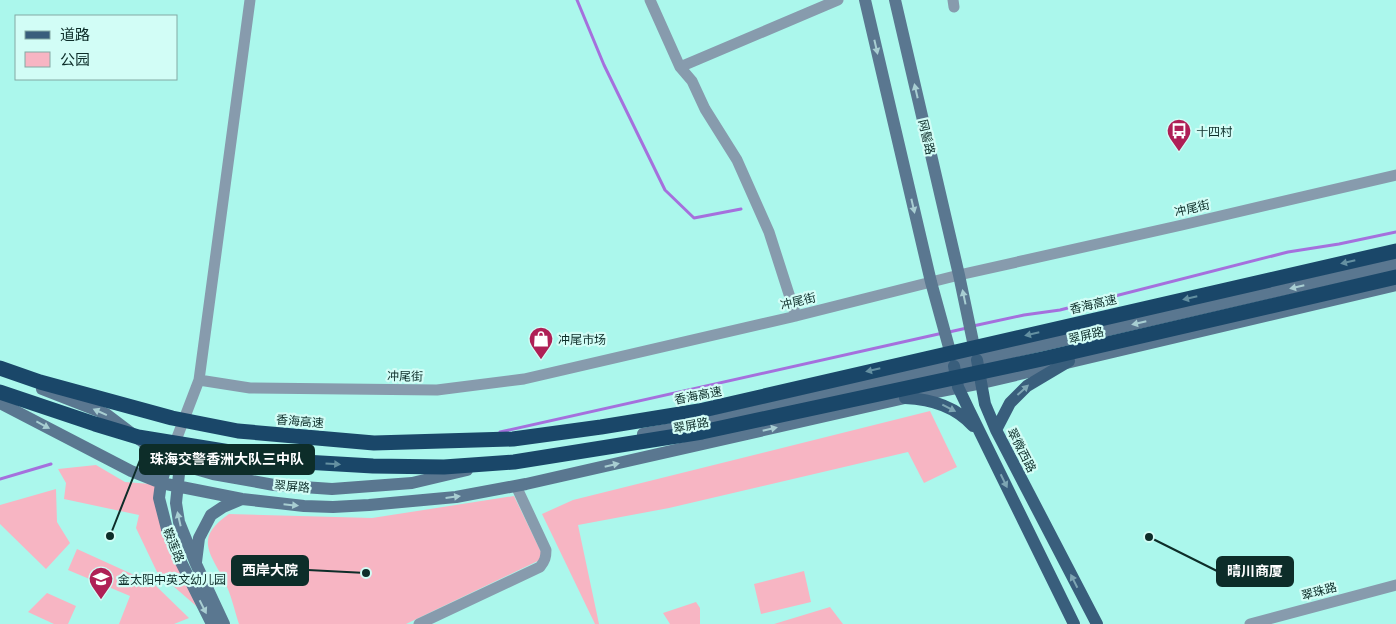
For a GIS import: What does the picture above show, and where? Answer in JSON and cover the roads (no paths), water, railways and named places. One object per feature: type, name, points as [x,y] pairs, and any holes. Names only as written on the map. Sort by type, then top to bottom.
[{"type":"highway","name":"香海高速","points":[[0,368],[40,382],[103,400],[172,418],[238,431],[374,443],[513,439],[699,411],[1396,251]]},
{"type":"highway","points":[[0,392],[138,437],[236,453],[304,462],[373,466],[444,467],[514,462],[702,432],[1051,356],[1396,276]]},
{"type":"main road","points":[[864,0],[958,388],[1074,624]]},
{"type":"main road","name":"网髻路","points":[[895,0],[959,275]]},
{"type":"main road","name":"翠屏路","points":[[0,372],[106,414],[174,463],[213,474],[274,485],[332,489],[412,483],[531,456],[699,424],[1396,264]]},
{"type":"main road","name":"翠微西路","points":[[959,275],[985,404],[996,430],[1097,624]]},
{"type":"main road","name":"翠屏路","points":[[0,403],[131,471],[161,483],[242,499],[304,506],[369,505],[456,497],[516,486],[905,398],[982,383],[1396,285]]},
{"type":"main road","points":[[996,430],[1010,403],[1026,386],[1069,361]]},
{"type":"main road","points":[[905,398],[933,401],[950,408],[969,421],[982,438]]},
{"type":"main road","name":"鞍莲路","points":[[174,463],[161,483],[159,498],[166,529],[212,624]]},
{"type":"main road","name":"鞍莲路","points":[[174,463],[178,486],[176,503],[179,522],[224,624]]},
{"type":"main road","points":[[332,489],[333,507]]},
{"type":"main road","points":[[196,564],[199,538],[211,515],[223,507],[242,499]]},
{"type":"street","points":[[174,463],[199,380],[250,0]]},
{"type":"street","points":[[650,0],[680,67],[692,81],[704,110],[737,160],[769,232],[796,316]]},
{"type":"street","points":[[680,67],[838,0]]},
{"type":"street","name":"冲尾街","points":[[199,380],[250,388],[437,390],[524,379],[796,316],[959,275],[1396,175]]},
{"type":"street","points":[[419,624],[540,567],[544,562],[546,550],[516,486]]},
{"type":"street","name":"翠珠路","points":[[1250,624],[1396,584]]},
{"type":"waterway","points":[[577,0],[604,65],[665,190],[694,218],[741,209]]},
{"type":"waterway","points":[[973,326],[1024,315],[1060,310],[1288,252],[1396,232]]},
{"type":"waterway","points":[[949,332],[967,328]]},
{"type":"waterway","points":[[500,432],[943,333]]},
{"type":"waterway","points":[[0,479],[51,464]]},
{"type":"place","name":"十四村","points":[[1179,152]]},
{"type":"place","name":"冲尾市场","points":[[541,360]]},
{"type":"place","name":"珠海交警香洲大队三中队","points":[[110,536]]},
{"type":"place","name":"晴川商厦","points":[[1149,537]]},
{"type":"place","name":"西岸大院","points":[[366,573]]},
{"type":"place","name":"金太阳中英文幼儿园","points":[[101,600]]}]
